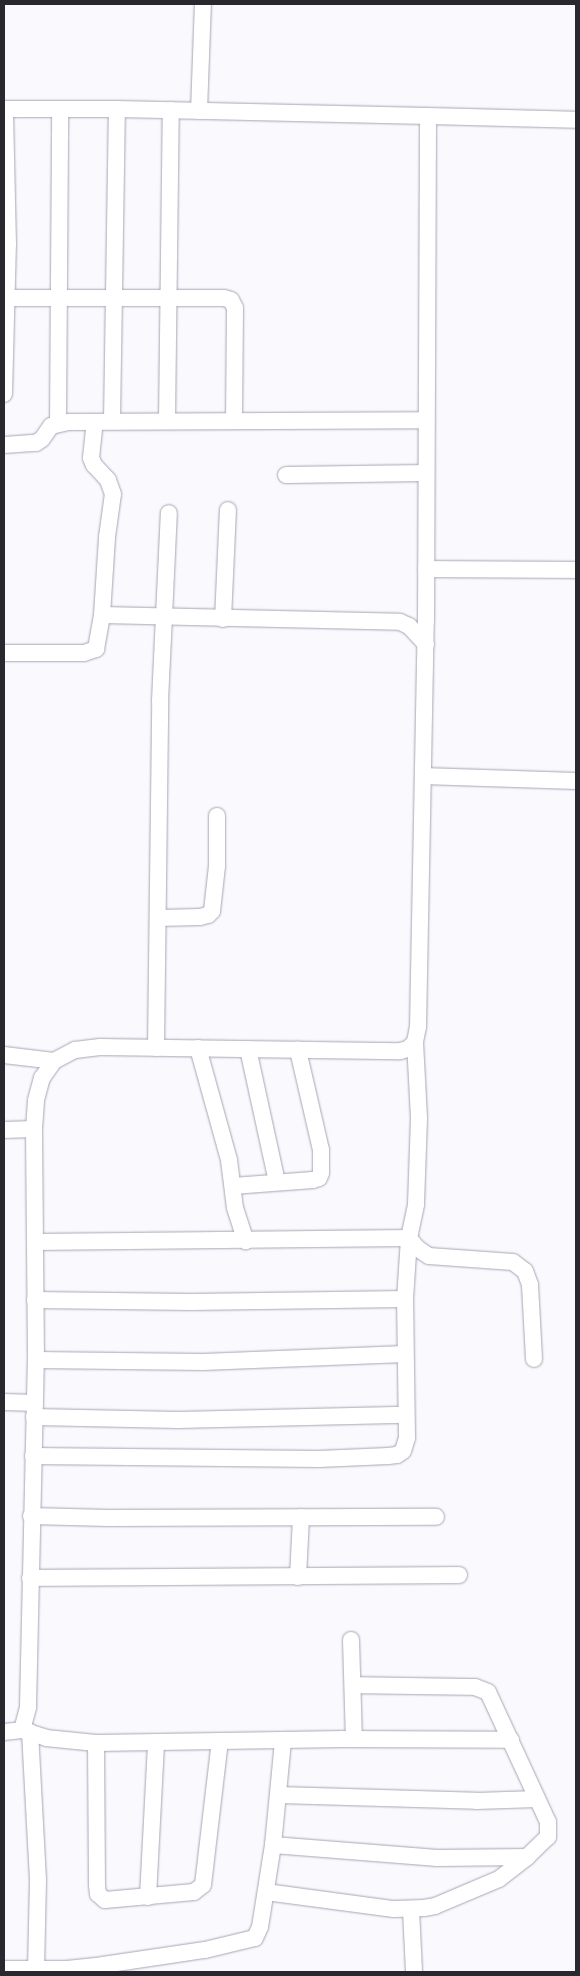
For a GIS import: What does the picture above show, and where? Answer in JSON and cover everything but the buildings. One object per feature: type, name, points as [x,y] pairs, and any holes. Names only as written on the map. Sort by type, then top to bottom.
[{"type":"street","points":[[200,111],[203,4]]},
{"type":"street","points":[[4,394],[6,298],[5,109],[171,110],[576,120]]},
{"type":"street","points":[[58,423],[60,109]]},
{"type":"street","points":[[112,421],[117,109]]},
{"type":"street","points":[[167,420],[171,110]]},
{"type":"street","points":[[33,1456],[319,1459],[397,1455],[406,1445],[405,1299],[409,1238],[415,1212],[419,1118],[415,1042],[418,1027],[426,644],[428,116]]},
{"type":"street","points":[[6,298],[59,300],[224,298],[233,303],[234,420]]},
{"type":"street","points":[[4,445],[36,443],[42,439],[51,426],[58,423],[167,420],[426,420]]},
{"type":"street","points":[[4,653],[91,652],[96,650],[99,642],[102,615],[104,560],[113,494],[108,480],[94,465],[91,458],[95,422]]},
{"type":"street","points":[[286,475],[426,473]]},
{"type":"street","points":[[223,619],[228,510]]},
{"type":"street","points":[[156,1048],[160,702],[170,513]]},
{"type":"street","points":[[426,569],[576,570]]},
{"type":"street","points":[[102,615],[400,622],[409,626],[426,644]]},
{"type":"street","points":[[423,776],[576,781]]},
{"type":"street","points":[[159,918],[200,918],[212,911],[217,866],[217,816]]},
{"type":"street","points":[[36,1969],[38,1881],[26,1731],[36,1360],[34,1129],[36,1100],[42,1078],[54,1061],[74,1050],[100,1047],[400,1051],[408,1049],[415,1042]]},
{"type":"street","points":[[198,1048],[229,1160],[235,1208],[246,1242]]},
{"type":"street","points":[[248,1049],[277,1182]]},
{"type":"street","points":[[233,1186],[313,1180],[319,1178],[322,1173],[321,1150],[298,1050]]},
{"type":"street","points":[[4,1055],[54,1061]]},
{"type":"street","points":[[4,1130],[34,1129]]},
{"type":"street","points":[[35,1242],[246,1242],[409,1238]]},
{"type":"street","points":[[409,1238],[417,1248],[429,1256],[502,1260],[519,1264],[525,1270],[530,1285],[534,1359]]},
{"type":"street","points":[[35,1300],[191,1302],[405,1299]]},
{"type":"street","points":[[36,1360],[203,1362],[405,1354]]},
{"type":"street","points":[[4,1402],[34,1410],[178,1420],[406,1414]]},
{"type":"street","points":[[31,1516],[436,1517]]},
{"type":"street","points":[[298,1577],[301,1517]]},
{"type":"street","points":[[30,1578],[459,1575]]},
{"type":"street","points":[[352,1640],[354,1739]]},
{"type":"street","points":[[266,1892],[411,1910],[435,1906],[499,1879],[543,1843],[550,1830],[511,1740],[488,1692],[483,1688],[352,1685]]},
{"type":"street","points":[[4,1732],[26,1731],[46,1738],[69,1742],[96,1743],[354,1739],[511,1740]]},
{"type":"street","points":[[96,1743],[98,1894],[105,1900],[194,1892],[203,1885],[220,1741]]},
{"type":"street","points":[[4,1969],[67,1969],[103,1965],[249,1941],[255,1938],[260,1927],[274,1845],[283,1741]]},
{"type":"street","points":[[148,1897],[156,1742]]},
{"type":"street","points":[[279,1795],[449,1800],[537,1799]]},
{"type":"street","points":[[274,1845],[437,1858],[528,1857]]},
{"type":"street","points":[[411,1910],[414,1972]]}]
